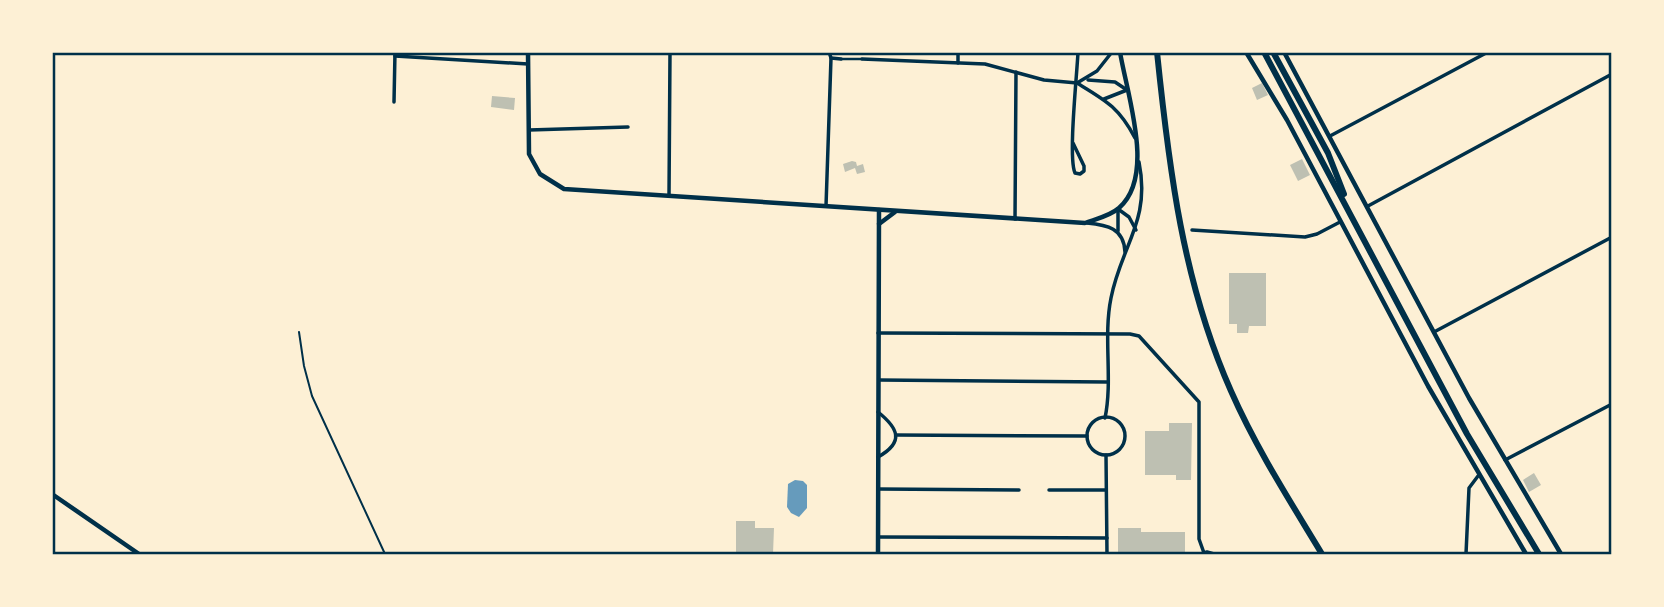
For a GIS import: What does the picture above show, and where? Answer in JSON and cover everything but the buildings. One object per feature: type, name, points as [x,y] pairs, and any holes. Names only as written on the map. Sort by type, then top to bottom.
[{"type":"highway","points":[[1157,52],[1178,215],[1203,317],[1230,390],[1249,429],[1322,555]]},
{"type":"highway","points":[[1264,52],[1467,435],[1539,555]]},
{"type":"highway","points":[[1273,52],[1332,159],[1350,213]]},
{"type":"street","points":[[528,52],[528,152],[542,176],[560,187],[573,190],[1085,223],[1109,227],[1118,232]]},
{"type":"street","points":[[669,196],[670,52]]},
{"type":"street","points":[[813,52],[841,59],[990,65],[1044,80],[1077,83],[1086,80],[1101,68],[1112,52]]},
{"type":"street","points":[[958,52],[958,63]]},
{"type":"street","points":[[1073,143],[1084,166],[1084,171],[1080,174],[1074,173],[1073,169],[1073,143],[1077,83],[1077,52]]},
{"type":"street","points":[[1105,418],[1110,299],[1136,230],[1142,189],[1120,52]]},
{"type":"street","points":[[1246,52],[1342,221],[1427,386],[1526,555]]},
{"type":"street","points":[[1284,52],[1469,398],[1561,555]]},
{"type":"street","points":[[1330,136],[1488,52]]},
{"type":"street","points":[[394,102],[395,55],[528,64]]},
{"type":"street","points":[[826,206],[830,55]]},
{"type":"street","points":[[1015,219],[1016,72]]},
{"type":"street","points":[[1368,206],[1612,75]]},
{"type":"street","points":[[1086,80],[1115,82],[1127,90]]},
{"type":"street","points":[[1077,83],[1104,99],[1120,113],[1136,140]]},
{"type":"street","points":[[1104,99],[1127,90]]},
{"type":"street","points":[[529,130],[628,127]]},
{"type":"street","points":[[1085,223],[1118,209],[1135,187],[1139,162]]},
{"type":"street","points":[[1118,209],[1130,218],[1136,230]]},
{"type":"street","points":[[1118,209],[1118,232],[1125,244],[1125,255]]},
{"type":"street","points":[[878,555],[879,210]]},
{"type":"street","points":[[879,224],[896,211]]},
{"type":"street","points":[[1192,230],[1305,237],[1342,221]]},
{"type":"street","points":[[1434,332],[1612,237]]},
{"type":"street","points":[[878,333],[1137,335],[1198,400],[1199,539],[1203,554],[1210,552],[1214,555]]},
{"type":"street","points":[[878,380],[1107,382]]},
{"type":"street","points":[[1505,460],[1612,404]]},
{"type":"street","points":[[878,412],[893,425],[896,435],[890,449],[878,457]]},
{"type":"street","points":[[1105,418],[1120,423],[1125,434],[1121,449],[1106,455],[1093,450],[1087,436],[1094,422],[1105,418]]},
{"type":"street","points":[[896,435],[1087,436]]},
{"type":"street","points":[[1106,455],[1107,555]]},
{"type":"street","points":[[1466,555],[1469,488],[1478,476]]},
{"type":"street","points":[[878,489],[1019,490]]},
{"type":"street","points":[[1049,490],[1106,490]]},
{"type":"street","points":[[52,494],[139,555]]},
{"type":"street","points":[[878,537],[1107,538]]},
{"type":"lane","points":[[299,332],[310,391],[385,555]]},
{"type":"water","points":[[795,480],[803,481],[807,485],[807,508],[799,517],[787,507],[788,484]]}]
